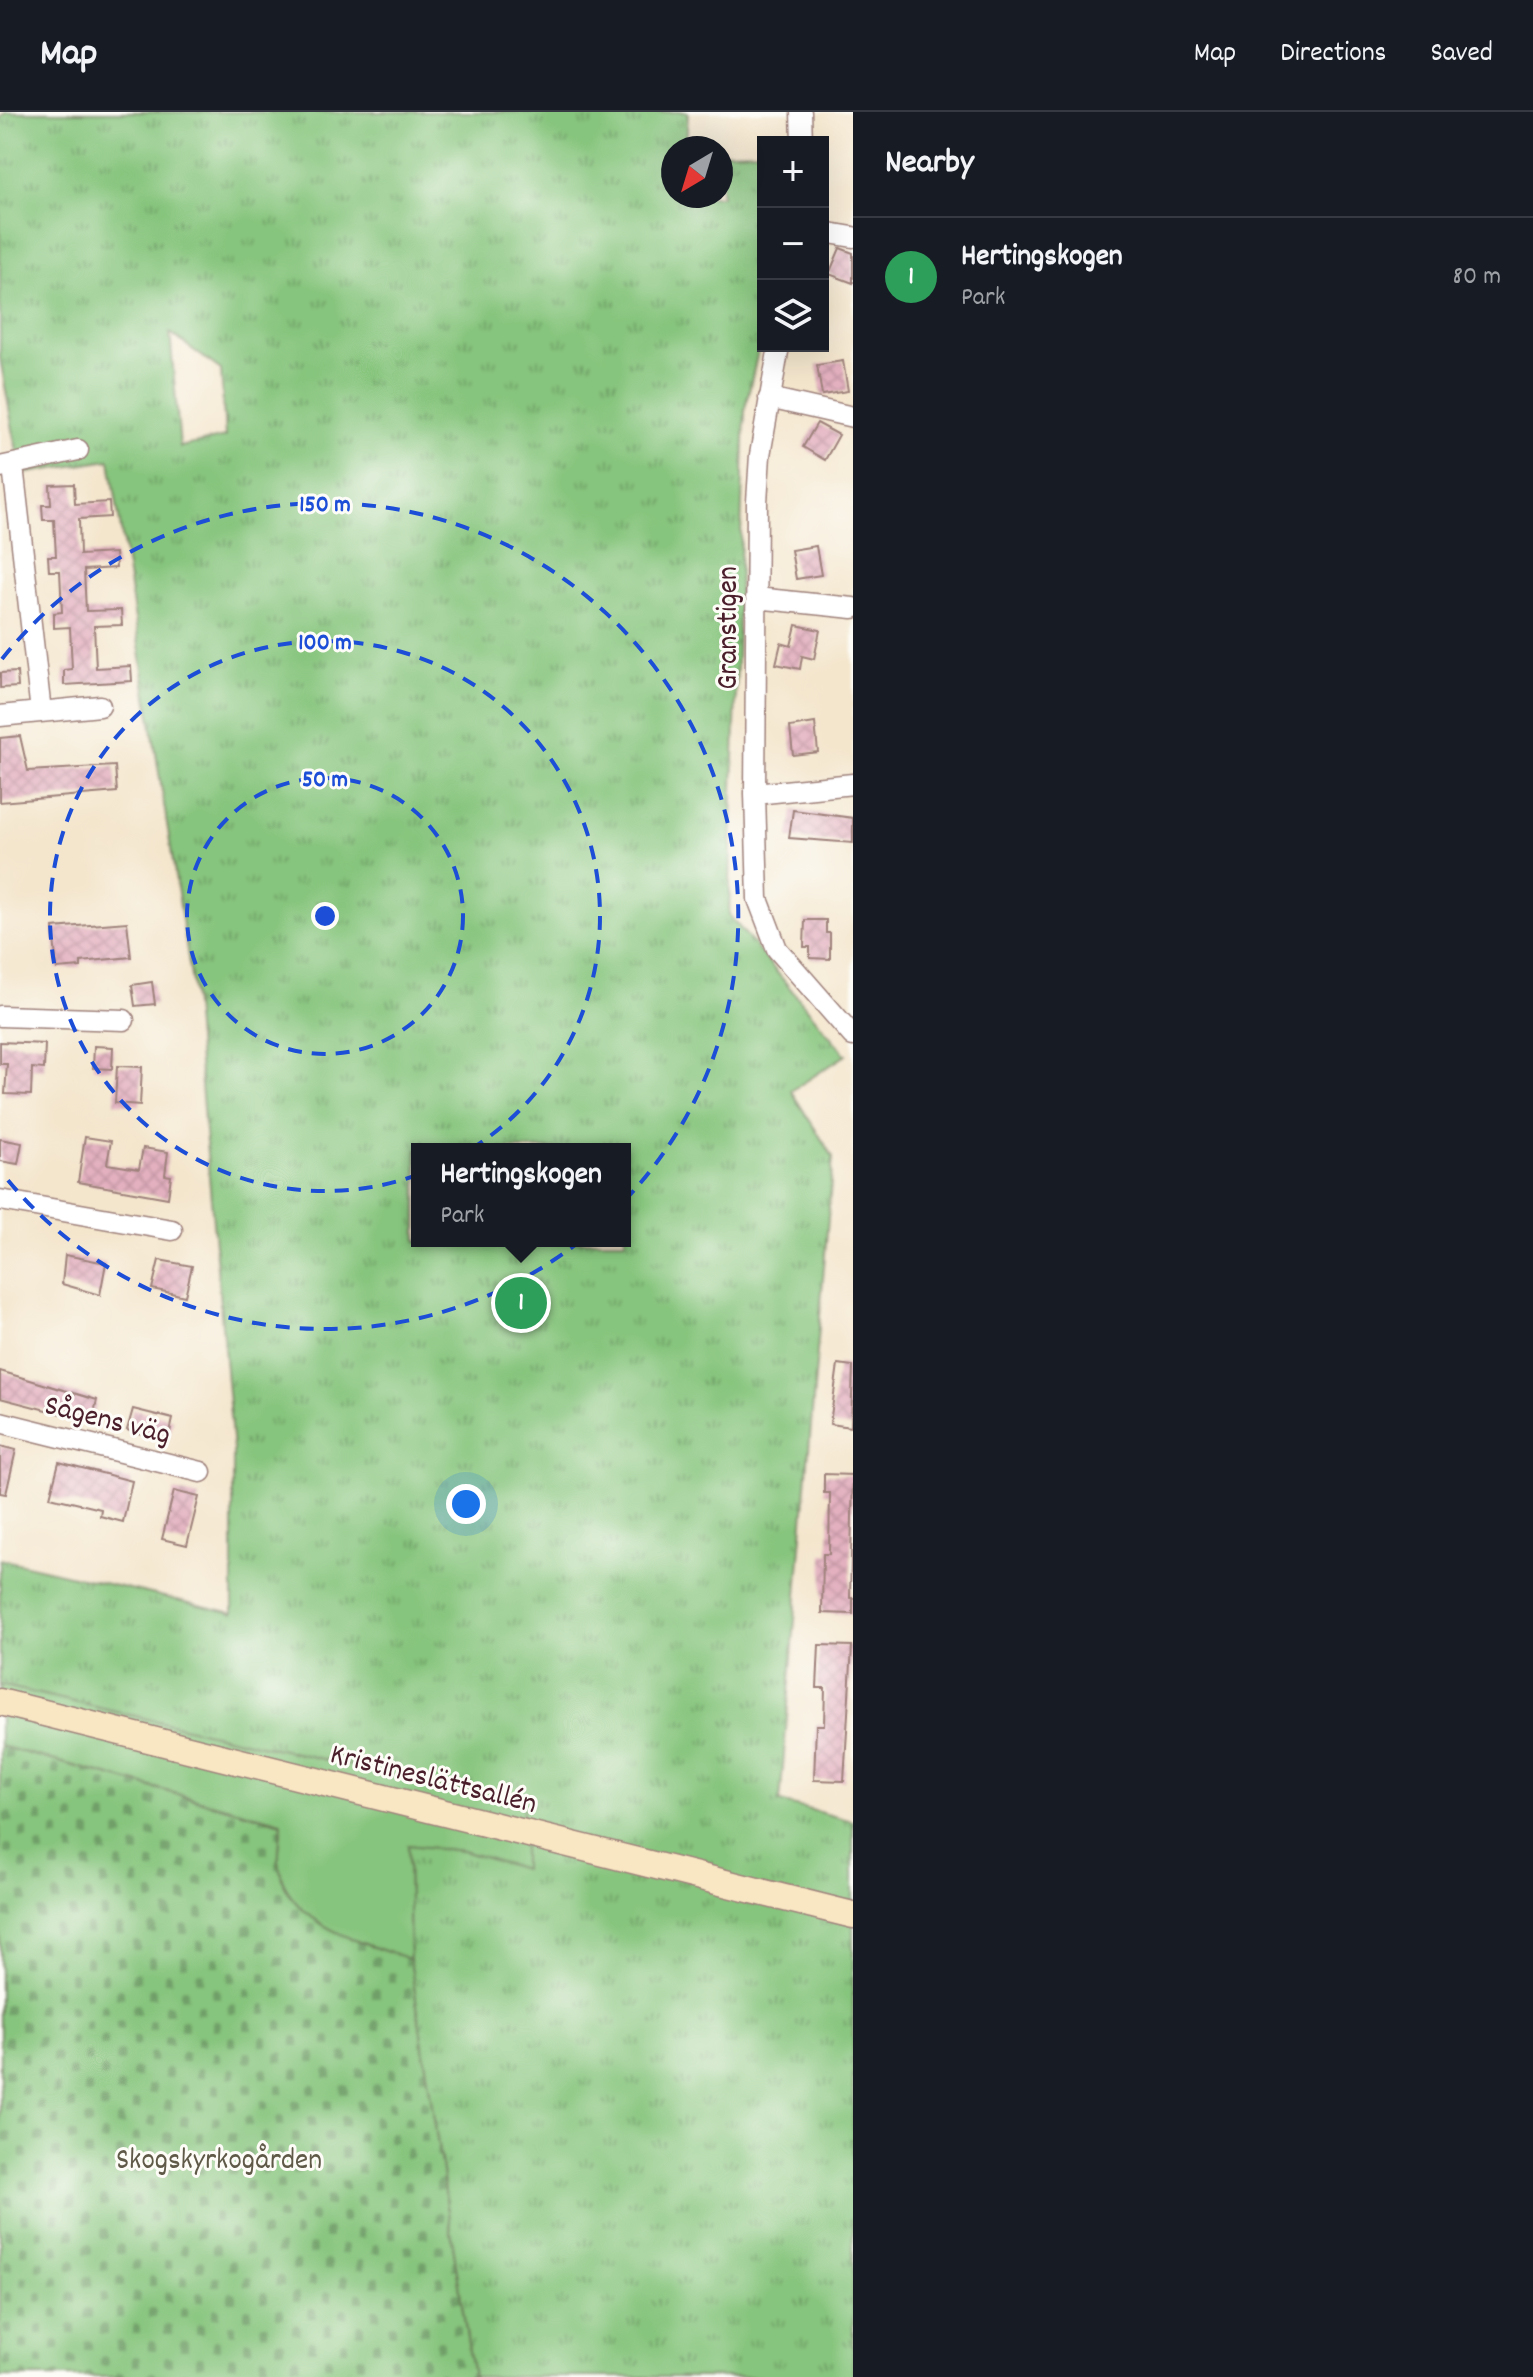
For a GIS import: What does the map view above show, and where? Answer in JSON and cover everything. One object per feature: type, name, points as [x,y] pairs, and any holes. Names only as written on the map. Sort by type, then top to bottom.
[{"type":"street","points":[[801,112],[802,136]]},
{"type":"street","points":[[829,233],[853,237]]},
{"type":"street","name":"Granstigen","points":[[778,352],[760,455],[755,794],[761,911],[771,938],[789,965],[853,1036]]},
{"type":"street","points":[[769,398],[853,417]]},
{"type":"street","points":[[41,712],[6,467],[78,450]]},
{"type":"street","points":[[756,598],[853,608]]},
{"type":"street","points":[[0,716],[100,706]]},
{"type":"street","points":[[755,794],[853,784]]},
{"type":"street","points":[[0,1016],[124,1020]]},
{"type":"street","points":[[0,1200],[172,1230]]},
{"type":"street","name":"Sågens väg","points":[[0,1422],[201,1472]]},
{"type":"street","name":"Kristineslättsallén","points":[[0,1702],[853,1915]]},
{"type":"green space","points":[[6,112],[688,112],[687,136],[661,136],[661,208],[733,208],[733,152],[757,151],[758,352],[745,409],[729,915],[846,1055],[791,1091],[833,1157],[780,1802],[853,1821],[853,2377],[473,2377],[410,1959],[408,1845],[462,1851],[523,1869],[523,1805],[0,1685],[0,1559],[233,1613],[233,1450],[192,983],[110,460],[21,474],[0,358],[0,118]],"holes":[[[170,333],[221,370],[225,437],[180,447]]]},
{"type":"green space","points":[[0,1685],[524,1805],[523,1869],[462,1851],[408,1845],[410,1959],[370,1946],[327,1927],[308,1915],[293,1900],[283,1881],[279,1860],[282,1822],[0,1746]]},
{"type":"green space","name":"Skogskyrkogården","points":[[0,1746],[282,1823],[279,1860],[283,1881],[293,1900],[308,1915],[327,1927],[410,1959],[473,2377],[0,2377]]},
{"type":"building","points":[[840,248],[853,253],[853,283],[829,274]]},
{"type":"building","points":[[843,361],[848,391],[822,395],[817,365]]},
{"type":"building","points":[[817,423],[839,435],[825,460],[803,447]]},
{"type":"building","points":[[74,484],[75,504],[109,502],[110,517],[79,519],[80,555],[115,553],[116,568],[84,570],[86,611],[121,610],[122,625],[94,626],[96,668],[131,666],[132,681],[64,685],[64,670],[72,669],[70,627],[54,628],[54,613],[62,612],[60,571],[49,571],[48,556],[56,556],[54,520],[43,520],[42,505],[51,505],[50,485]]},
{"type":"building","points":[[816,546],[821,575],[796,579],[791,550]]},
{"type":"building","points":[[796,625],[820,630],[814,659],[802,656],[800,669],[776,664],[781,643],[791,646]]},
{"type":"building","points":[[17,672],[18,687],[0,688],[0,673]]},
{"type":"building","points":[[815,723],[818,752],[793,755],[790,727]]},
{"type":"building","points":[[20,736],[28,771],[115,766],[117,792],[0,802],[0,738]]},
{"type":"building","points":[[793,810],[853,818],[853,843],[789,838]]},
{"type":"building","points":[[805,920],[826,920],[826,933],[830,933],[830,959],[810,958],[810,947],[804,947]]},
{"type":"building","points":[[127,922],[131,957],[81,962],[81,967],[57,969],[53,928]]},
{"type":"building","points":[[152,982],[155,1004],[135,1006],[132,985]]},
{"type":"building","points":[[0,1042],[45,1044],[44,1069],[32,1068],[31,1095],[5,1094],[7,1064],[0,1064]]},
{"type":"building","points":[[94,1046],[113,1047],[112,1069],[93,1068]]},
{"type":"building","points":[[117,1066],[142,1067],[140,1105],[115,1103]]},
{"type":"building","points":[[85,1137],[111,1141],[107,1164],[139,1169],[143,1148],[168,1152],[165,1175],[171,1176],[168,1198],[78,1182]]},
{"type":"building","points":[[0,1139],[22,1143],[18,1164],[0,1161]]},
{"type":"building","points":[[65,1255],[106,1263],[100,1295],[62,1284]]},
{"type":"building","points":[[159,1260],[192,1266],[185,1296],[152,1289]]},
{"type":"building","points":[[838,1364],[853,1366],[851,1427],[830,1424]]},
{"type":"building","points":[[0,1371],[97,1400],[92,1422],[0,1398]]},
{"type":"building","points":[[133,1409],[173,1419],[168,1441],[127,1430]]},
{"type":"building","points":[[0,1446],[16,1450],[6,1494],[0,1493]]},
{"type":"building","points":[[59,1462],[132,1481],[123,1522],[100,1516],[101,1509],[50,1497]]},
{"type":"building","points":[[824,1474],[853,1475],[850,1598],[853,1598],[853,1614],[822,1613],[823,1554],[829,1554],[830,1493],[824,1493]]},
{"type":"building","points":[[174,1491],[199,1497],[187,1545],[162,1539]]},
{"type":"building","points":[[819,1645],[852,1646],[844,1781],[814,1780],[816,1725],[824,1725],[825,1688],[817,1688]]},
{"type":"place","name":"Hertingskogen","points":[[521,1303]]}]
